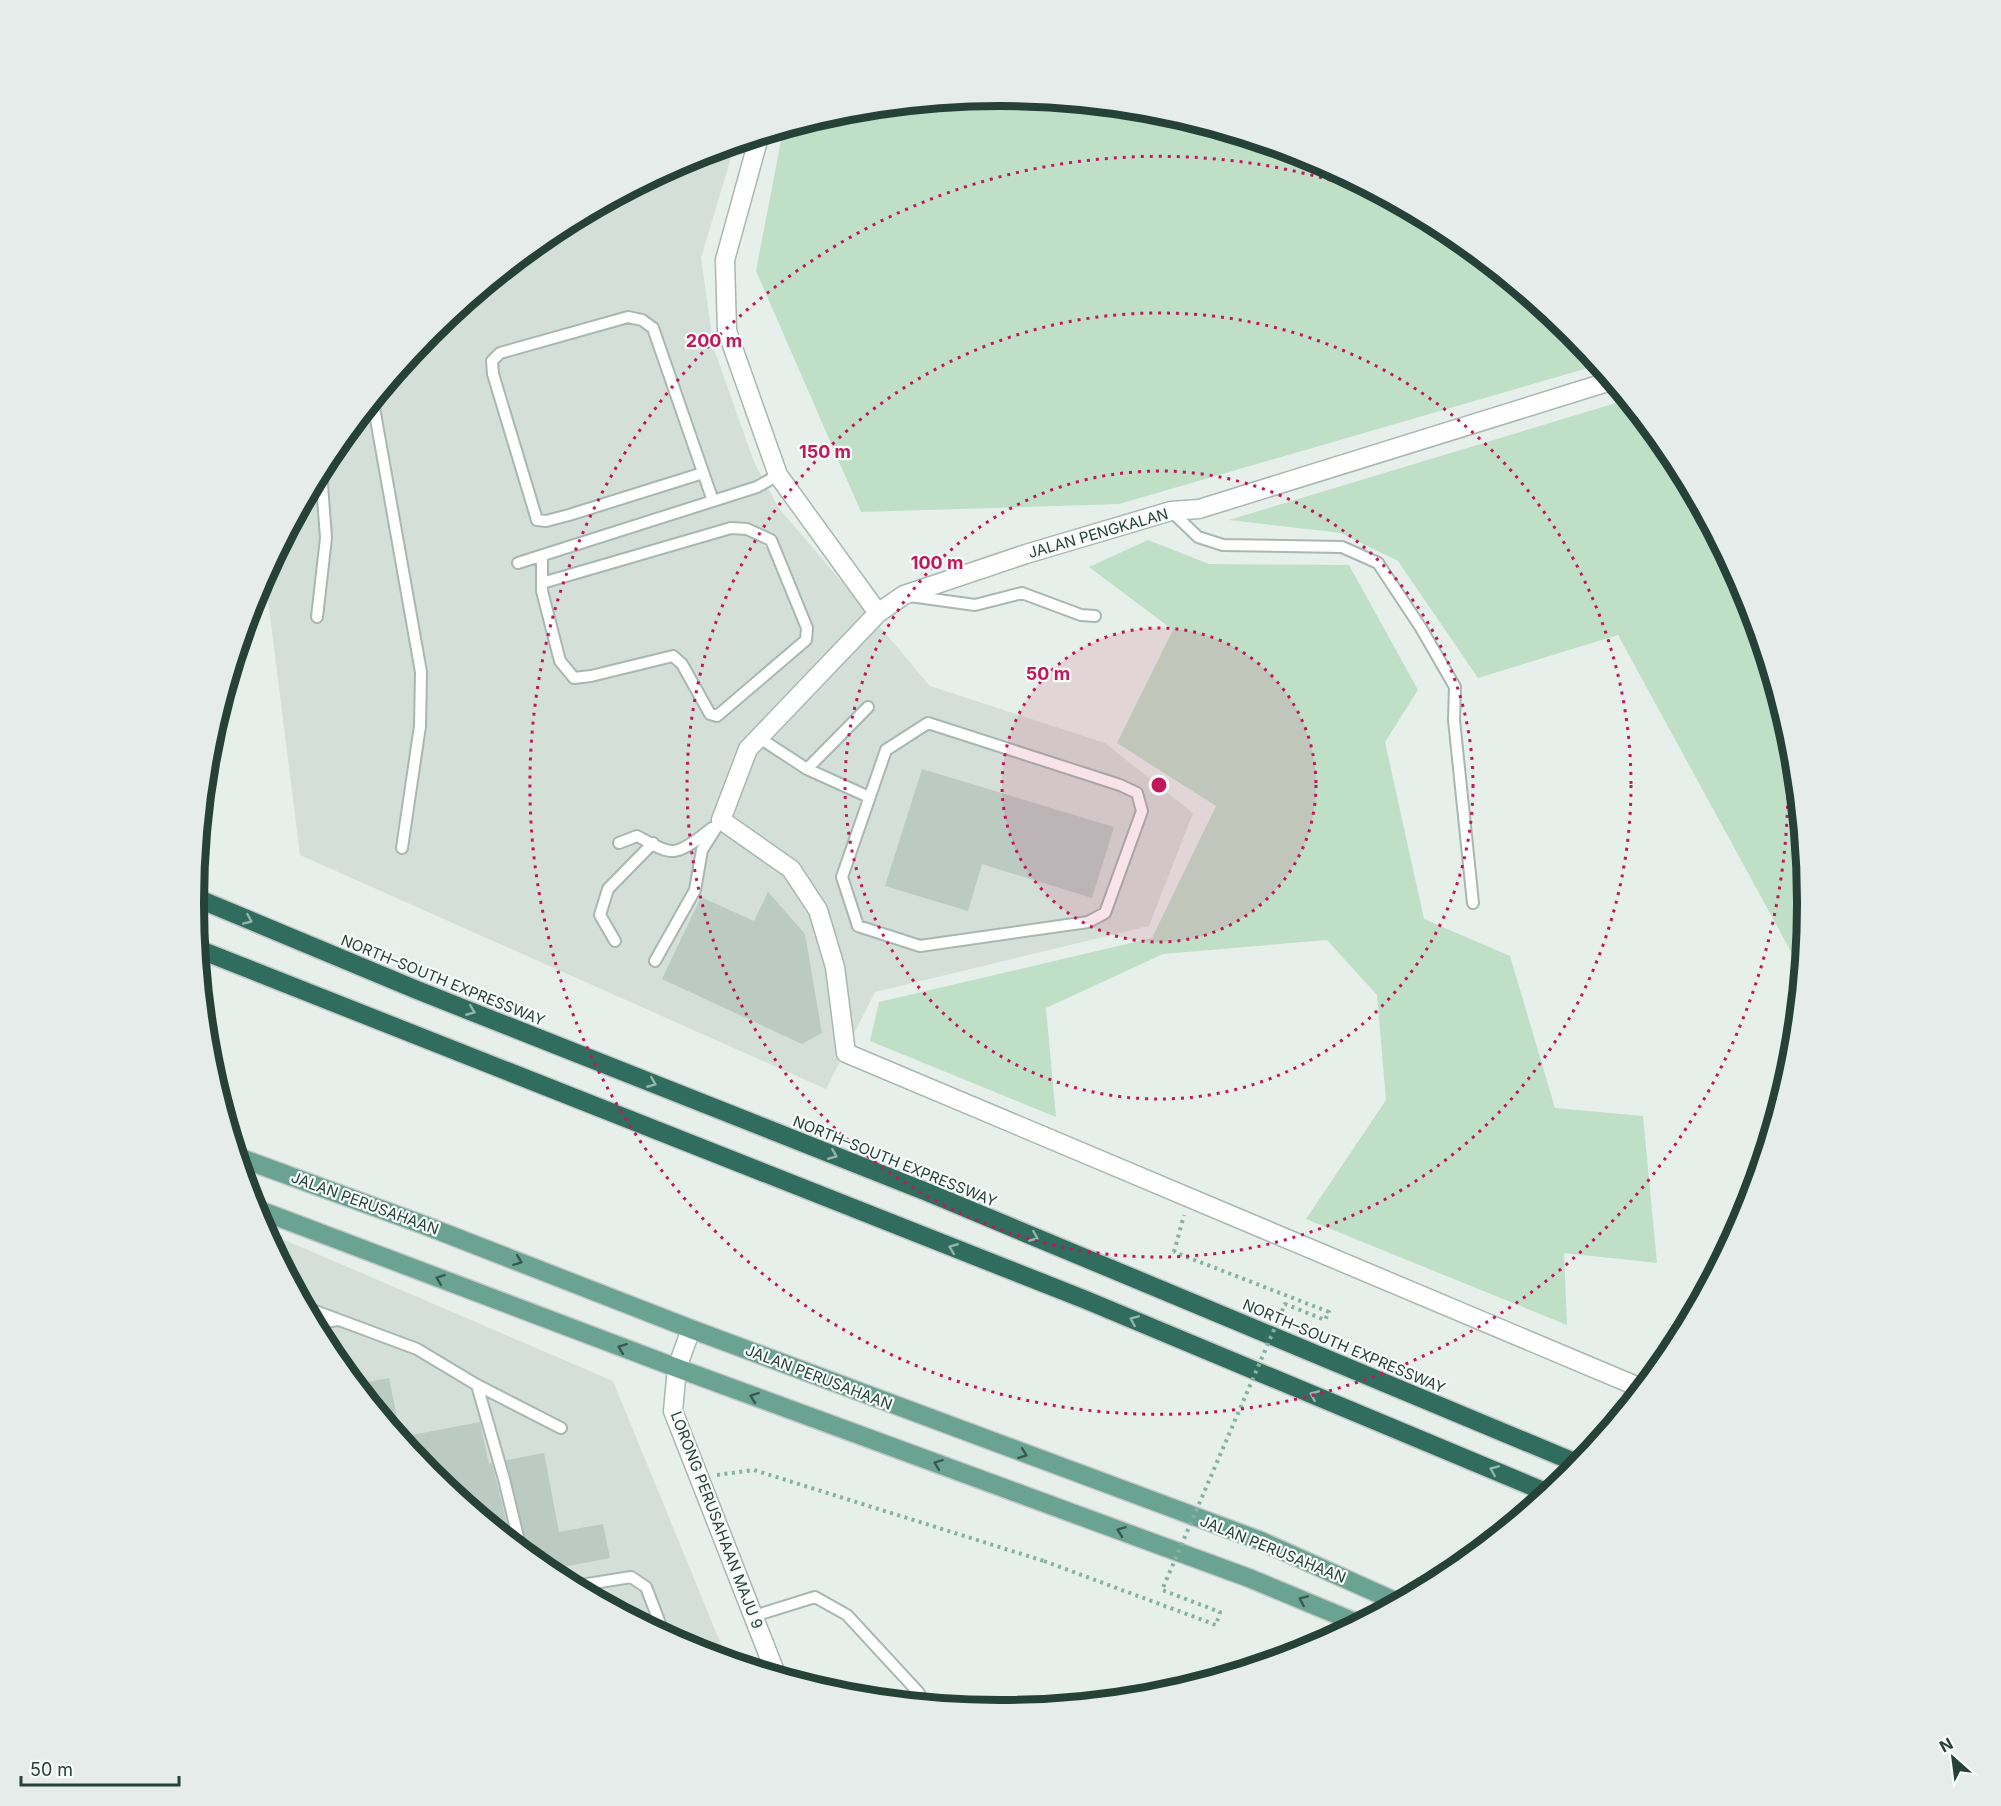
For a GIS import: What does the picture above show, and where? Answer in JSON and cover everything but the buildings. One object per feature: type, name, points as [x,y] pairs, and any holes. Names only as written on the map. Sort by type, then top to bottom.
[{"type":"highway","name":"NORTH–SOUTH EXPRESSWAY","points":[[204,901],[417,990],[927,1192],[1569,1460]]},
{"type":"highway","points":[[206,952],[1086,1300],[1540,1489]]},
{"type":"main road","name":"JALAN PERUSAHAAN","points":[[246,1160],[424,1225],[691,1329],[1261,1542],[1389,1598]]},
{"type":"main road","points":[[267,1213],[677,1368],[1249,1578],[1348,1619]]},
{"type":"street","points":[[757,145],[725,260],[727,331],[778,474],[878,613]]},
{"type":"street","name":"JALAN PENGKALAN","points":[[721,820],[748,749],[878,613],[904,595],[1026,554],[1171,511],[1199,509],[1603,383]]},
{"type":"street","points":[[721,820],[791,869],[818,910],[835,967],[846,1053],[1634,1385]]},
{"type":"street","name":"LORONG PERUSAHAAN MAJU 9","points":[[691,1329],[677,1368],[673,1411],[773,1666]]},
{"type":"lane","points":[[703,473],[569,515],[546,521],[537,520],[493,374],[492,362],[500,352],[628,317],[642,320],[653,328],[713,501]]},
{"type":"lane","points":[[375,411],[421,672],[420,726],[402,848]]},
{"type":"lane","points":[[518,563],[758,487],[778,474]]},
{"type":"lane","points":[[317,617],[326,538],[322,486]]},
{"type":"lane","points":[[1171,511],[1198,537],[1223,544],[1342,547],[1378,563],[1421,628],[1455,687],[1454,720],[1473,903]]},
{"type":"lane","points":[[542,556],[542,583],[542,591],[560,661],[574,678],[673,656],[682,664],[710,714],[717,716],[806,640],[807,628],[771,540],[747,529],[731,528],[542,583]]},
{"type":"lane","points":[[904,595],[975,605],[1022,593],[1081,615],[1095,616]]},
{"type":"lane","points":[[807,769],[868,707]]},
{"type":"lane","points":[[928,723],[1120,785],[1137,793],[1142,811],[1104,913],[1088,922],[920,946],[858,926],[842,877],[870,797],[886,750],[928,723]]},
{"type":"lane","points":[[759,737],[807,769],[870,797]]},
{"type":"lane","points":[[619,843],[637,836],[659,847],[675,851],[694,842],[721,820]]},
{"type":"lane","points":[[655,962],[695,890],[702,850],[721,820]]},
{"type":"lane","points":[[615,941],[600,915],[608,889],[653,843]]},
{"type":"lane","points":[[318,1313],[417,1349],[477,1385],[561,1428]]},
{"type":"lane","points":[[324,1322],[337,1320]]},
{"type":"lane","points":[[477,1385],[504,1479],[514,1533]]},
{"type":"lane","points":[[588,1584],[631,1577],[646,1587],[660,1622]]},
{"type":"lane","points":[[754,1616],[815,1597],[847,1615],[919,1693]]},
{"type":"path","points":[[699,1477],[754,1470],[1044,1561],[1216,1625],[1220,1612],[1162,1590],[1285,1304],[1325,1320],[1329,1312],[1174,1252],[1189,1198]]},
{"type":"shaded area","points":[[732,153],[701,258],[714,349],[754,462],[778,507],[930,686],[1105,743],[1193,813],[1149,926],[875,992],[826,1089],[300,855],[267,593],[286,551],[338,460],[402,378],[437,340],[475,304],[516,271],[602,213],[696,167]]},
{"type":"shaded area","points":[[278,1237],[613,1381],[723,1649],[648,1617],[602,1593],[516,1535],[475,1502],[437,1466],[369,1388],[338,1346],[311,1301]]},
{"type":"green space","points":[[1000,106],[1104,113],[1207,134],[1257,149],[1305,167],[1399,213],[1485,271],[1526,304],[1589,368],[1119,504],[861,512],[756,271],[782,138],[845,122],[897,113],[948,108]]},
{"type":"green space","points":[[1619,402],[1663,460],[1690,505],[1715,551],[1755,647],[1782,748],[1790,799],[1797,903],[1795,958],[1618,635],[1478,678],[1398,561],[1341,533],[1229,520]]},
{"type":"green space","points":[[1148,540],[1209,564],[1349,565],[1418,690],[1385,742],[1424,919],[1510,956],[1555,1108],[1643,1116],[1657,1263],[1564,1253],[1567,1325],[1306,1219],[1386,1100],[1377,995],[1327,940],[1163,954],[1046,1008],[1056,1117],[870,1041],[879,1002],[1152,938],[1216,806],[1117,743],[1173,630],[1089,567]]}]
